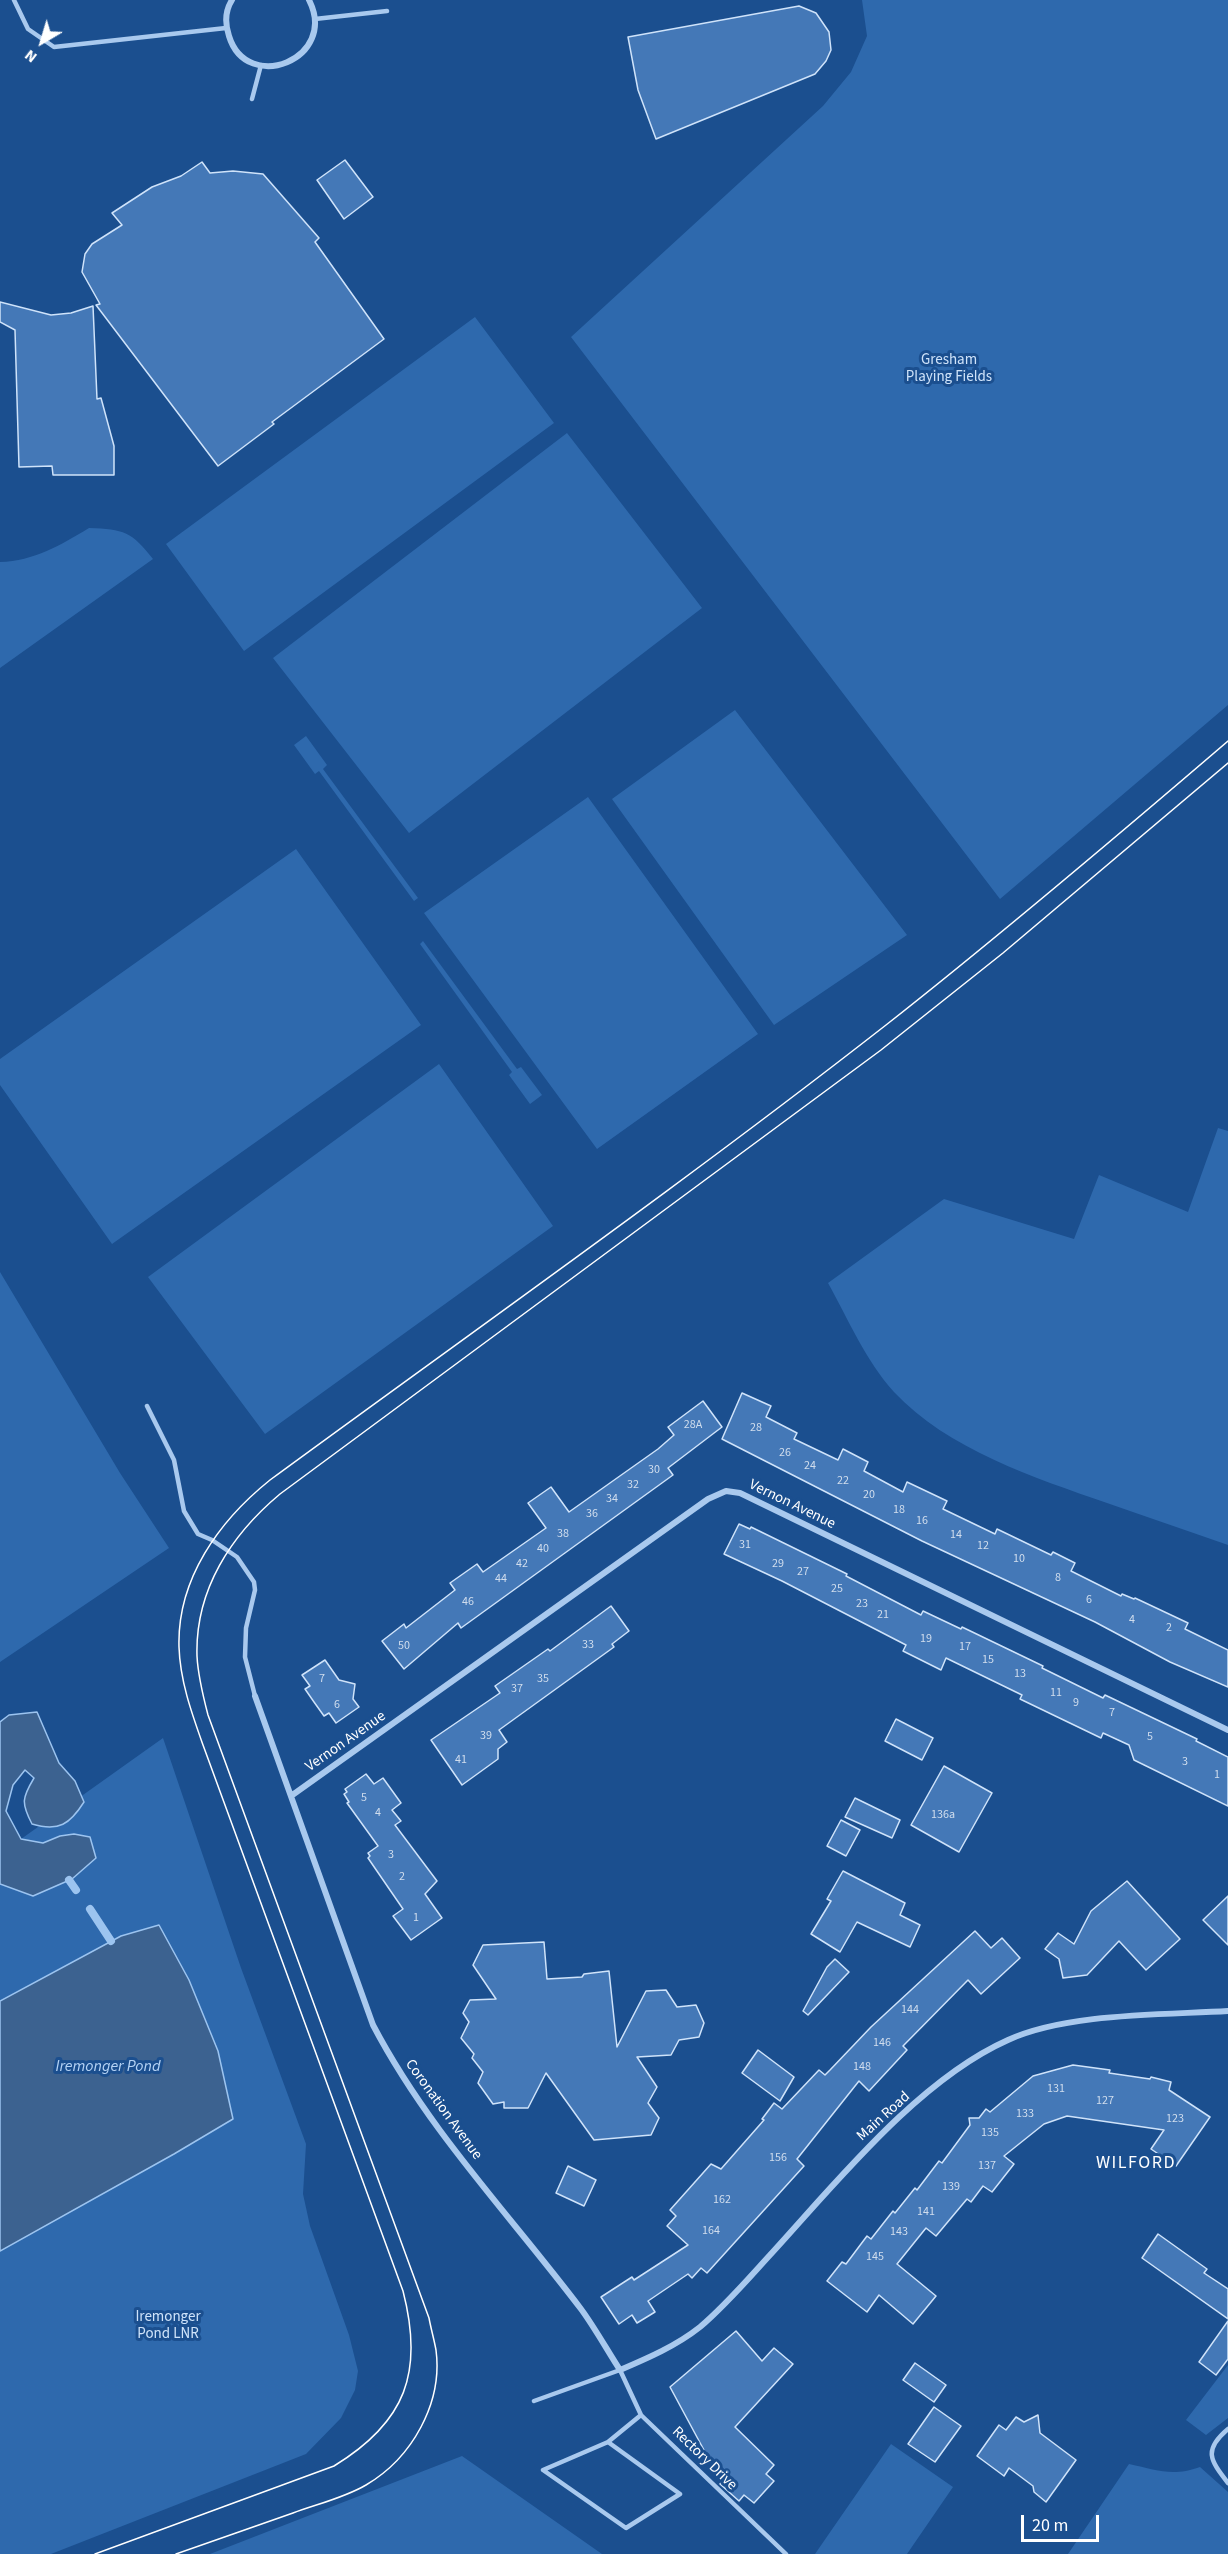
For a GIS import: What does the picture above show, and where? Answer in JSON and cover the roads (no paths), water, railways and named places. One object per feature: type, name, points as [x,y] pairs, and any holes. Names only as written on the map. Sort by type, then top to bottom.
[{"type":"street","points":[[232,0],[229,5],[226,28],[231,43],[240,55],[261,66],[288,63],[301,55],[314,34],[315,19],[309,0]]},
{"type":"street","name":"Vernon Avenue","points":[[291,1796],[708,1499],[726,1491],[740,1493],[1228,1730]]},
{"type":"street","name":"Coronation Avenue","points":[[255,1696],[373,2025],[389,2055],[438,2130],[583,2312],[621,2370]]},
{"type":"street","name":"Main Road","points":[[621,2370],[656,2354],[700,2326],[750,2277],[863,2153],[908,2111],[977,2056],[1009,2039],[1040,2029],[1105,2018],[1228,2011]]},
{"type":"lane","points":[[14,0],[28,29],[54,46],[226,28]]},
{"type":"lane","points":[[315,19],[387,11]]},
{"type":"lane","points":[[252,99],[261,66]]},
{"type":"lane","points":[[147,1406],[174,1460],[184,1511],[198,1534],[212,1540],[237,1557],[254,1582],[255,1590],[246,1628],[245,1657],[255,1696]]},
{"type":"lane","points":[[534,2401],[621,2370]]},
{"type":"lane","name":"Rectory Drive","points":[[621,2370],[641,2415],[786,2554]]},
{"type":"lane","points":[[608,2442],[680,2494],[626,2528],[543,2470],[608,2442],[641,2415]]},
{"type":"lane","points":[[1228,2429],[1211,2446],[1214,2462],[1228,2483]]},
{"type":"water","points":[[37,1712],[59,1763],[75,1781],[84,1802],[74,1816],[63,1824],[50,1827],[32,1824],[24,1801],[34,1778],[25,1770],[13,1785],[6,1811],[21,1839],[43,1843],[60,1836],[74,1834],[90,1837],[96,1858],[72,1879],[33,1896],[0,1884],[0,1722],[9,1715]]},
{"type":"water","name":"Iremonger Pond","points":[[159,1925],[189,1980],[218,2051],[233,2119],[0,2251],[0,2001],[121,1936]]},
{"type":"waterway","points":[[69,1880],[76,1890]]},
{"type":"waterway","points":[[90,1909],[111,1941]]},
{"type":"tram line","points":[[95,2554],[334,2466],[358,2449],[393,2413],[403,2392],[409,2370],[411,2346],[403,2291],[203,1745],[184,1685],[179,1647],[180,1622],[193,1575],[205,1553],[234,1514],[270,1480],[657,1198],[886,1025],[1016,920],[1228,741]]},
{"type":"tram line","points":[[176,2554],[340,2497],[358,2490],[383,2474],[410,2444],[421,2427],[429,2409],[437,2370],[436,2350],[429,2318],[208,1715],[198,1671],[198,1632],[202,1609],[219,1566],[246,1527],[280,1494],[881,1050],[1003,953],[1228,763]]},
{"type":"district","name":"WILFORD","points":[[1136,2164]]},
{"type":"park label","name":"Gresham Playing Fields","points":[[949,370]]},
{"type":"park label","name":"Iremonger Pond LNR","points":[[168,2326]]}]
